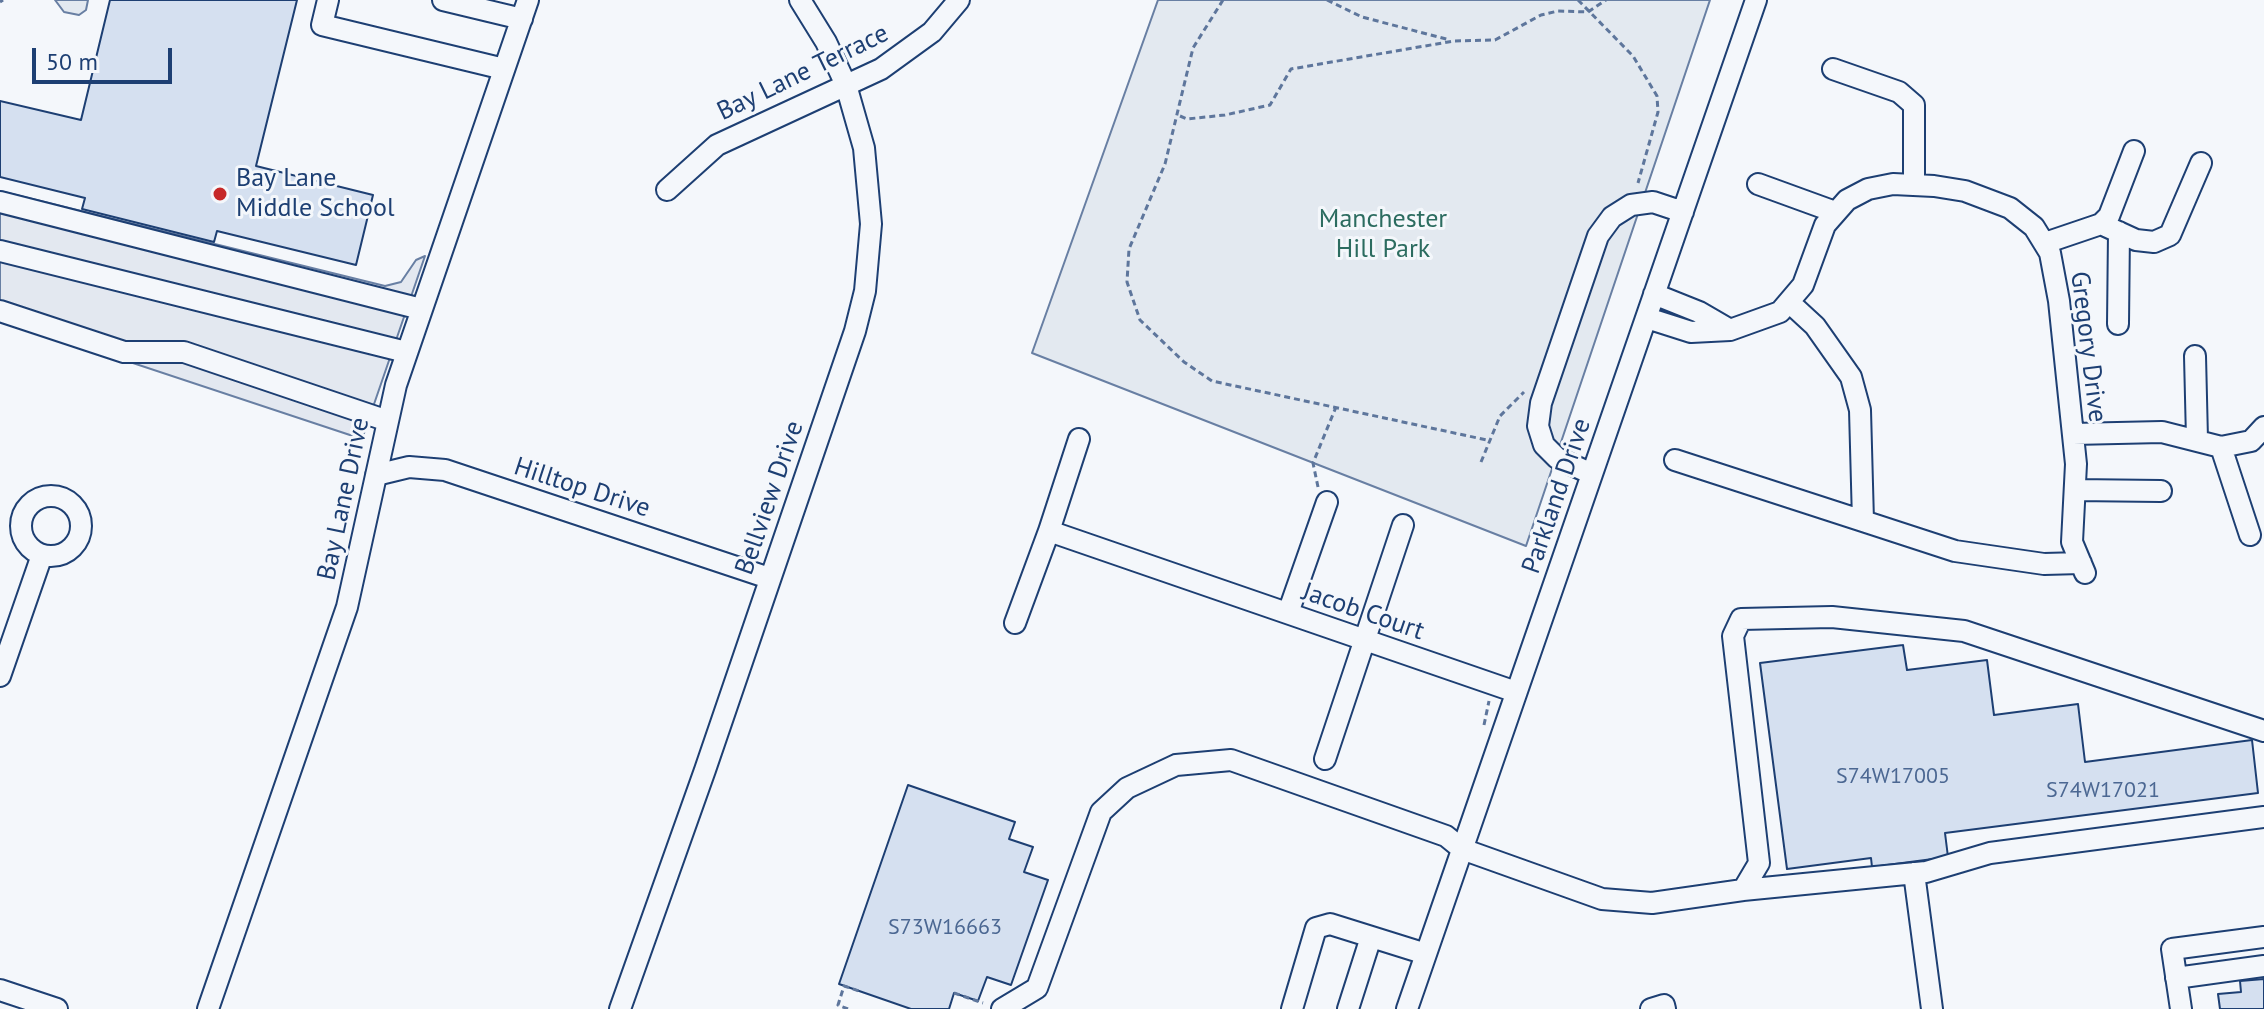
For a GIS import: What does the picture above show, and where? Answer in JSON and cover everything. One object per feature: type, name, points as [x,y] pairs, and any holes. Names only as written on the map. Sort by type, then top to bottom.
[{"type":"street","points":[[328,0],[322,25],[504,69]]},
{"type":"street","points":[[443,0],[525,10]]},
{"type":"street","name":"Bellview Drive","points":[[620,1009],[855,331],[865,291],[871,224],[864,148],[846,85],[826,42],[800,0]]},
{"type":"street","name":"Bay Lane Terrace","points":[[667,190],[717,145],[881,69],[916,45],[959,0]]},
{"type":"street","name":"Parkland Drive","points":[[1407,1009],[1756,0]]},
{"type":"street","name":"Bay Lane Drive","points":[[208,1009],[347,607],[406,352],[525,10]]},
{"type":"street","points":[[1833,69],[1899,92],[1914,105],[1914,185]]},
{"type":"street","points":[[2118,324],[2109,216],[2134,151]]},
{"type":"street","points":[[2045,243],[2110,228],[2154,242],[2170,235],[2201,163]]},
{"type":"street","points":[[1758,184],[1835,212]]},
{"type":"street","name":"Gregory Drive","points":[[1790,303],[1803,285],[1825,225],[1847,200],[1868,189],[1893,184],[1965,191],[1995,201],[2022,217],[2045,243],[2059,301],[2073,434],[2075,490],[2072,542],[2083,568],[1955,551],[1863,521]]},
{"type":"street","points":[[0,202],[421,309]]},
{"type":"street","points":[[1592,474],[1557,458],[1544,445],[1538,426],[1543,396],[1598,236],[1612,217],[1631,205],[1653,202],[1683,212]]},
{"type":"street","points":[[0,251],[406,352]]},
{"type":"street","points":[[1654,294],[1699,312],[1730,330]]},
{"type":"street","points":[[1647,318],[1691,332],[1730,330],[1762,321],[1790,303],[1815,326],[1851,377],[1860,410],[1863,521],[1675,460]]},
{"type":"street","points":[[0,311],[124,352],[184,352],[388,421]]},
{"type":"street","points":[[2195,356],[2197,439]]},
{"type":"street","points":[[2073,434],[2162,432],[2221,447],[2251,441],[2264,427]]},
{"type":"street","points":[[1015,623],[1079,439]]},
{"type":"street","points":[[2221,447],[2250,535]]},
{"type":"street","name":"Hilltop Drive","points":[[376,475],[409,467],[445,470],[769,578]]},
{"type":"street","points":[[2075,490],[2161,491]]},
{"type":"street","points":[[1288,613],[1327,502]]},
{"type":"street","points":[[1325,759],[1403,525]]},
{"type":"street","name":"Jacob Court","points":[[1049,531],[1516,692]]},
{"type":"street","points":[[0,676],[42,555]]},
{"type":"street","points":[[1743,890],[1759,863],[1733,636],[1741,619],[1832,617],[1964,631],[2264,731]]},
{"type":"street","points":[[1002,1009],[1037,988],[1101,812],[1127,788],[1176,765],[1231,760],[1446,836],[1462,849],[1602,899],[1652,903],[1743,890],[1914,873],[1990,853],[2264,817]]},
{"type":"street","points":[[1914,873],[1932,1009]]},
{"type":"street","points":[[1292,1009],[1316,928],[1330,924],[1426,954]]},
{"type":"street","points":[[1348,1009],[1371,937]]},
{"type":"street","points":[[2181,1009],[2172,949],[2264,937]]},
{"type":"street","points":[[2176,978],[2264,966]]},
{"type":"street","points":[[0,990],[57,1009]]},
{"type":"street","points":[[1651,1009],[1664,1005],[1665,1009]]},
{"type":"path","points":[[1223,0],[1193,48],[1180,116],[1165,164],[1129,249],[1127,282],[1140,320],[1184,362],[1212,381],[1487,440]]},
{"type":"path","points":[[1327,0],[1362,17],[1454,41]]},
{"type":"path","points":[[1578,0],[1633,56],[1657,96],[1658,112],[1631,205]]},
{"type":"path","points":[[1180,116],[1187,119],[1225,115],[1270,105],[1291,69],[1454,41],[1495,40],[1525,21],[1558,11],[1588,12],[1606,0]]},
{"type":"path","points":[[1481,462],[1487,440],[1500,416],[1522,391],[1543,396]]},
{"type":"path","points":[[1327,502],[1320,494],[1313,463],[1336,407]]},
{"type":"path","points":[[848,1009],[837,1007],[844,986],[859,991]]},
{"type":"green space","points":[[55,0],[88,0],[86,10],[79,15],[64,12]]},
{"type":"green space","name":"Manchester Hill Park","points":[[1158,0],[1710,0],[1526,546],[1032,353]]},
{"type":"shaded area","points":[[0,191],[385,286],[401,282],[416,260],[425,256],[362,439],[0,319]]},
{"type":"building","points":[[110,0],[297,0],[256,166],[373,195],[356,265],[217,231],[214,242],[82,209],[85,198],[0,177],[0,101],[81,120]]},
{"type":"building","points":[[1903,645],[1907,670],[1987,660],[1994,715],[2078,704],[2085,762],[2252,740],[2258,793],[1945,833],[1948,857],[1872,867],[1871,858],[1787,869],[1760,663]]},
{"type":"building","points":[[908,785],[1015,822],[1009,839],[1033,847],[1024,872],[1048,880],[1011,985],[987,977],[978,1001],[954,993],[949,1009],[911,1009],[839,984]]},
{"type":"building","points":[[2264,979],[2264,1009],[2220,1009],[2218,994],[2241,992],[2240,981]]},
{"type":"place","name":"Bay Lane Middle School","points":[[220,194]]}]
